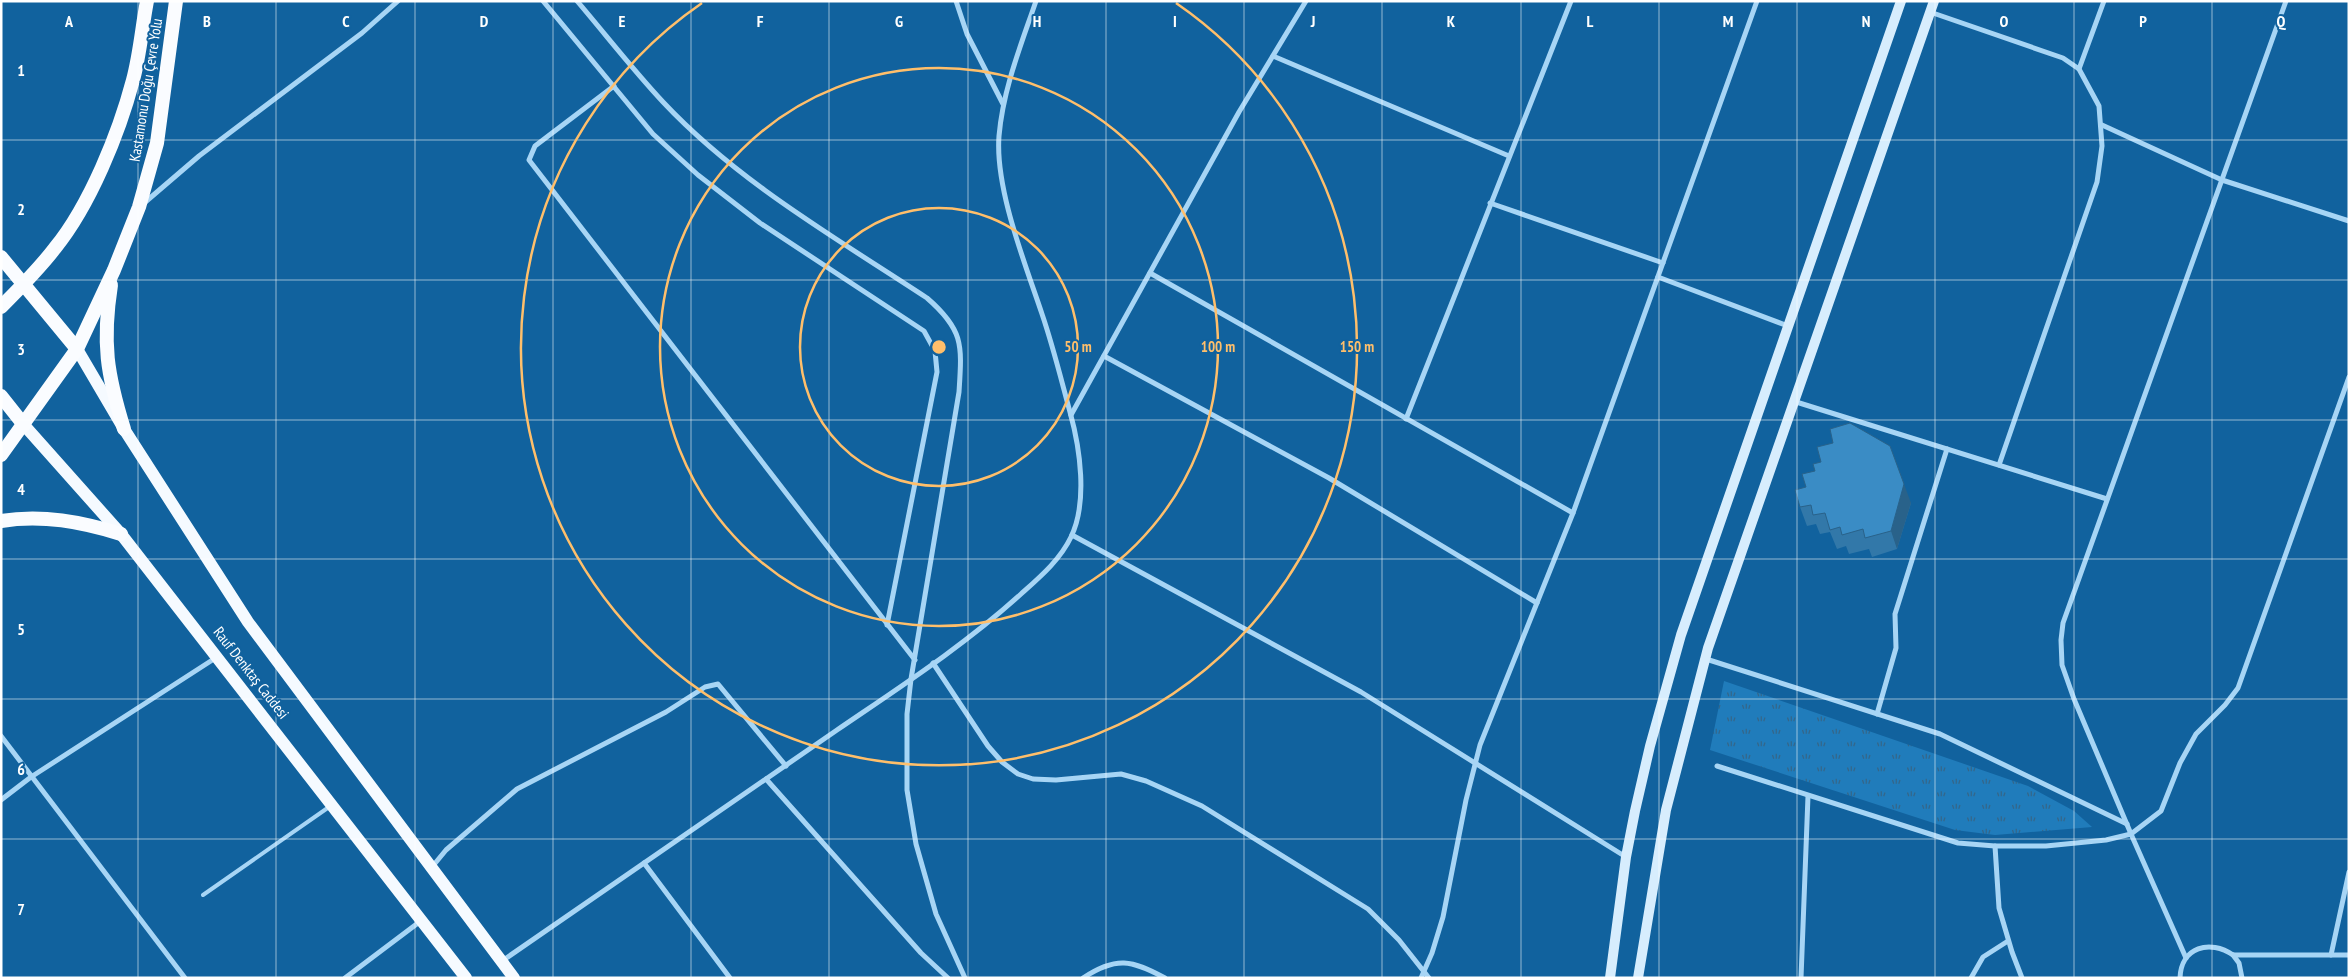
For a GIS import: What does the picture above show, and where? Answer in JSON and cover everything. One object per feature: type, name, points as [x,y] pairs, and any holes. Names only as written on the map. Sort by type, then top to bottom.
[{"type":"highway","name":"Kastamonu Doğu Çevre Yolu","points":[[1,307],[25,284],[57,247],[87,200],[112,141],[133,80],[147,1]]},
{"type":"highway","name":"Kastamonu Doğu Çevre Yolu","points":[[1,455],[77,349],[114,270],[139,207],[157,143],[176,1]]},
{"type":"highway","points":[[1,257],[77,349]]},
{"type":"highway","points":[[114,270],[108,310],[107,360],[111,388],[124,429]]},
{"type":"highway","name":"Rauf Denktaş Caddesi","points":[[1,396],[24,424]]},
{"type":"highway","points":[[1,521],[20,518],[65,520],[121,534]]},
{"type":"main road","points":[[1610,978],[1626,857],[1650,746],[1681,635],[1901,1]]},
{"type":"main road","points":[[1638,978],[1666,810],[1705,658],[1934,1]]},
{"type":"main road","name":"Rauf Denktaş Caddesi","points":[[77,349],[124,429],[248,622],[514,978]]},
{"type":"main road","name":"Rauf Denktaş Caddesi","points":[[24,424],[121,534],[333,804],[466,978]]},
{"type":"street","points":[[139,207],[199,156],[362,33],[398,1]]},
{"type":"street","points":[[543,1],[653,134],[698,174],[760,223],[924,331],[935,351],[937,372],[887,624]]},
{"type":"street","points":[[578,1],[663,102],[689,127],[755,183],[927,298],[946,314],[958,335],[961,356],[959,392],[914,660],[907,714],[907,790],[916,844],[936,914],[965,978]]},
{"type":"street","points":[[956,1],[967,34],[1002,104]]},
{"type":"street","points":[[501,961],[912,679],[989,623],[1059,558],[1072,535],[1078,512],[1080,483],[1078,447],[1071,415],[1042,314],[1029,278],[1001,177],[998,139],[1002,104],[1036,1]]},
{"type":"street","points":[[1071,415],[1239,112],[1306,1]]},
{"type":"street","points":[[1406,419],[1571,1]]},
{"type":"street","points":[[1421,978],[1443,916],[1466,800],[1480,745],[1573,513],[1757,1]]},
{"type":"street","points":[[2079,69],[2104,1]]},
{"type":"street","points":[[2186,958],[2131,834],[2062,665],[2061,640],[2064,623],[2286,1]]},
{"type":"street","points":[[1930,12],[2063,58],[2079,69],[2099,106],[2102,125],[2102,146],[2097,182],[1999,466]]},
{"type":"street","points":[[1273,56],[1509,156]]},
{"type":"street","points":[[614,86],[534,146],[529,160],[914,660]]},
{"type":"street","points":[[2102,125],[2222,180],[2349,222]]},
{"type":"street","points":[[1490,203],[1663,263]]},
{"type":"street","points":[[1150,273],[1573,513]]},
{"type":"street","points":[[1658,277],[1788,326]]},
{"type":"street","points":[[1104,356],[1329,478],[1537,603]]},
{"type":"street","points":[[1717,766],[1958,843],[1995,846],[2054,845],[2106,840],[2131,834],[2161,811],[2180,763],[2196,734],[2225,705],[2238,688],[2349,377]]},
{"type":"street","points":[[1793,401],[2108,500]]},
{"type":"street","points":[[1877,714],[1896,648],[1895,614],[1947,449]]},
{"type":"street","points":[[1072,535],[1361,692],[1626,857]]},
{"type":"street","points":[[1,800],[31,777],[218,657]]},
{"type":"street","points":[[1705,658],[1940,734],[2127,824]]},
{"type":"street","points":[[933,663],[988,746],[1002,762],[1018,774],[1033,779],[1056,780],[1121,774],[1146,781],[1202,806],[1368,909],[1399,940],[1429,978]]},
{"type":"street","points":[[431,868],[446,850],[517,789],[666,712],[705,687],[718,684],[786,766]]},
{"type":"street","points":[[1,736],[185,978]]},
{"type":"street","points":[[766,779],[921,953],[948,978]]},
{"type":"street","points":[[1801,978],[1808,796]]},
{"type":"street","points":[[1995,846],[1996,888],[2008,941],[2022,978]]},
{"type":"street","points":[[644,863],[730,978]]},
{"type":"street","points":[[2331,955],[2349,872]]},
{"type":"street","points":[[345,978],[422,920]]},
{"type":"street","points":[[1971,978],[1983,957],[2008,941]]},
{"type":"street","points":[[2180,978],[2182,965],[2186,958],[2194,950],[2204,946],[2215,946],[2225,949],[2233,955],[2239,963],[2242,978]]},
{"type":"street","points":[[2233,955],[2349,955]]},
{"type":"street","points":[[1083,978],[1105,965],[1118,962],[1143,966],[1165,978]]},
{"type":"lane","points":[[203,895],[333,804]]},
{"type":"green space","points":[[1724,681],[2028,786],[2074,811],[2092,827],[1995,835],[1955,830],[1710,750]]},
{"type":"building","points":[[1850,423],[1890,446],[1904,484],[1891,531],[1865,538],[1863,529],[1842,535],[1840,527],[1830,530],[1825,513],[1813,515],[1811,505],[1800,507],[1795,490],[1806,487],[1802,474],[1815,471],[1813,464],[1821,462],[1817,447],[1833,443],[1830,429]]}]
